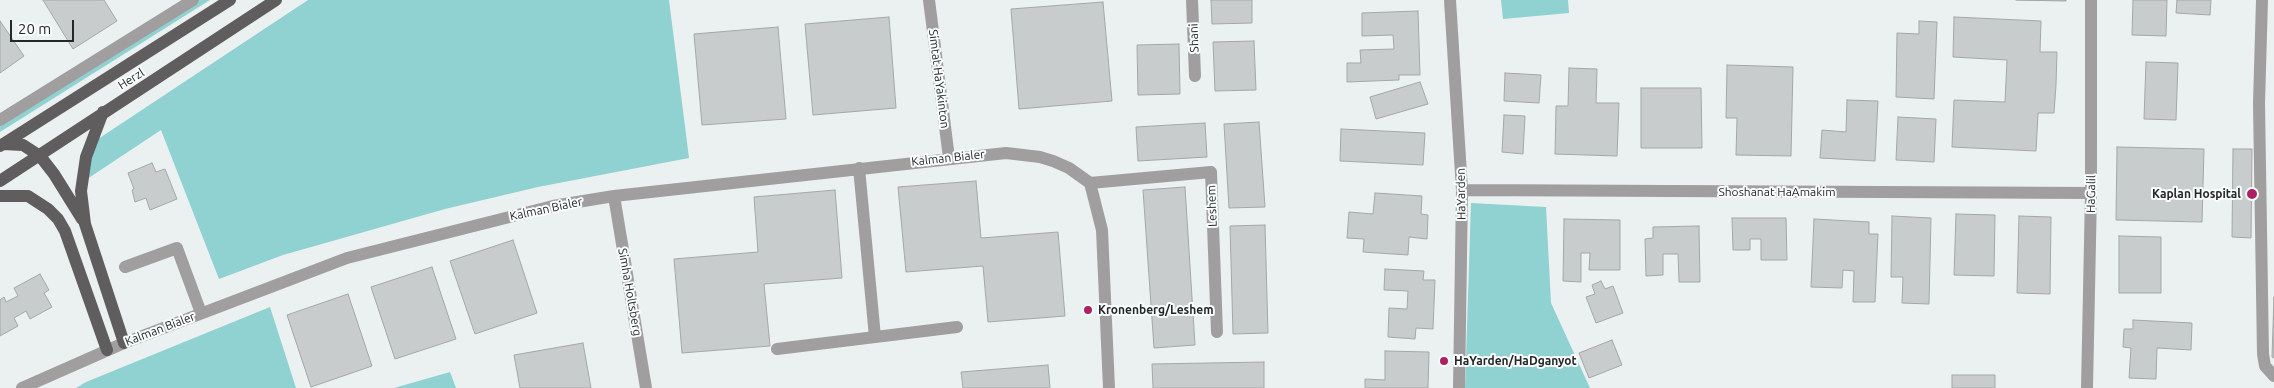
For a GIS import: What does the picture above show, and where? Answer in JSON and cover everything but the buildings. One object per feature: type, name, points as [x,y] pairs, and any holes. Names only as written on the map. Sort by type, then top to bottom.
[{"type":"main road","name":"Herzl","points":[[2,145],[230,0]]},
{"type":"main road","name":"Herzl","points":[[0,181],[276,0]]},
{"type":"main road","points":[[103,112],[82,172],[81,192],[85,224],[124,343]]},
{"type":"main road","points":[[2,145],[23,145],[40,156],[54,174],[85,224]]},
{"type":"main road","points":[[0,196],[28,196],[48,209],[58,219],[65,231],[107,350]]},
{"type":"street","points":[[0,120],[193,0]]},
{"type":"street","name":"Simtat HaYakinton","points":[[929,0],[949,158]]},
{"type":"street","name":"Shani","points":[[1192,0],[1195,76]]},
{"type":"street","name":"HaYarden","points":[[1450,0],[1462,190],[1460,388]]},
{"type":"street","name":"HaGalil","points":[[2087,388],[2091,193],[2091,0]]},
{"type":"street","points":[[2262,0],[2259,103],[2263,354],[2265,366],[2274,376]]},
{"type":"street","name":"Kalman Bialer","points":[[22,388],[124,343],[347,258],[553,206],[614,196],[1006,153],[1040,157],[1069,168],[1090,183]]},
{"type":"street","points":[[859,168],[875,337]]},
{"type":"street","name":"Leshem","points":[[1090,183],[1211,172],[1217,332]]},
{"type":"street","points":[[1090,183],[1102,230],[1109,388]]},
{"type":"street","name":"Shoshanat HaAmakim","points":[[1462,190],[2091,193]]},
{"type":"street","name":"Simha Holtsberg","points":[[614,196],[646,388]]},
{"type":"street","points":[[125,267],[177,248],[201,313]]},
{"type":"street","points":[[777,349],[957,327]]},
{"type":"shaded area","points":[[199,0],[210,0],[0,132],[0,123]]},
{"type":"shaded area","points":[[308,0],[669,0],[689,158],[538,187],[445,209],[283,255],[219,279],[161,130],[81,183],[95,141]]},
{"type":"shaded area","points":[[1501,0],[1568,0],[1569,13],[1503,19]]},
{"type":"shaded area","points":[[1471,203],[1546,207],[1551,303],[1590,388],[1465,388]]},
{"type":"shaded area","points":[[270,307],[296,388],[76,388],[86,382]]},
{"type":"shaded area","points":[[450,372],[456,388],[394,388]]},
{"type":"place","name":"Kaplan Hospital","points":[[2252,194]]},
{"type":"place","name":"Kronenberg/Leshem","points":[[1088,310]]},
{"type":"place","name":"HaYarden/HaDganyot","points":[[1444,361]]}]
